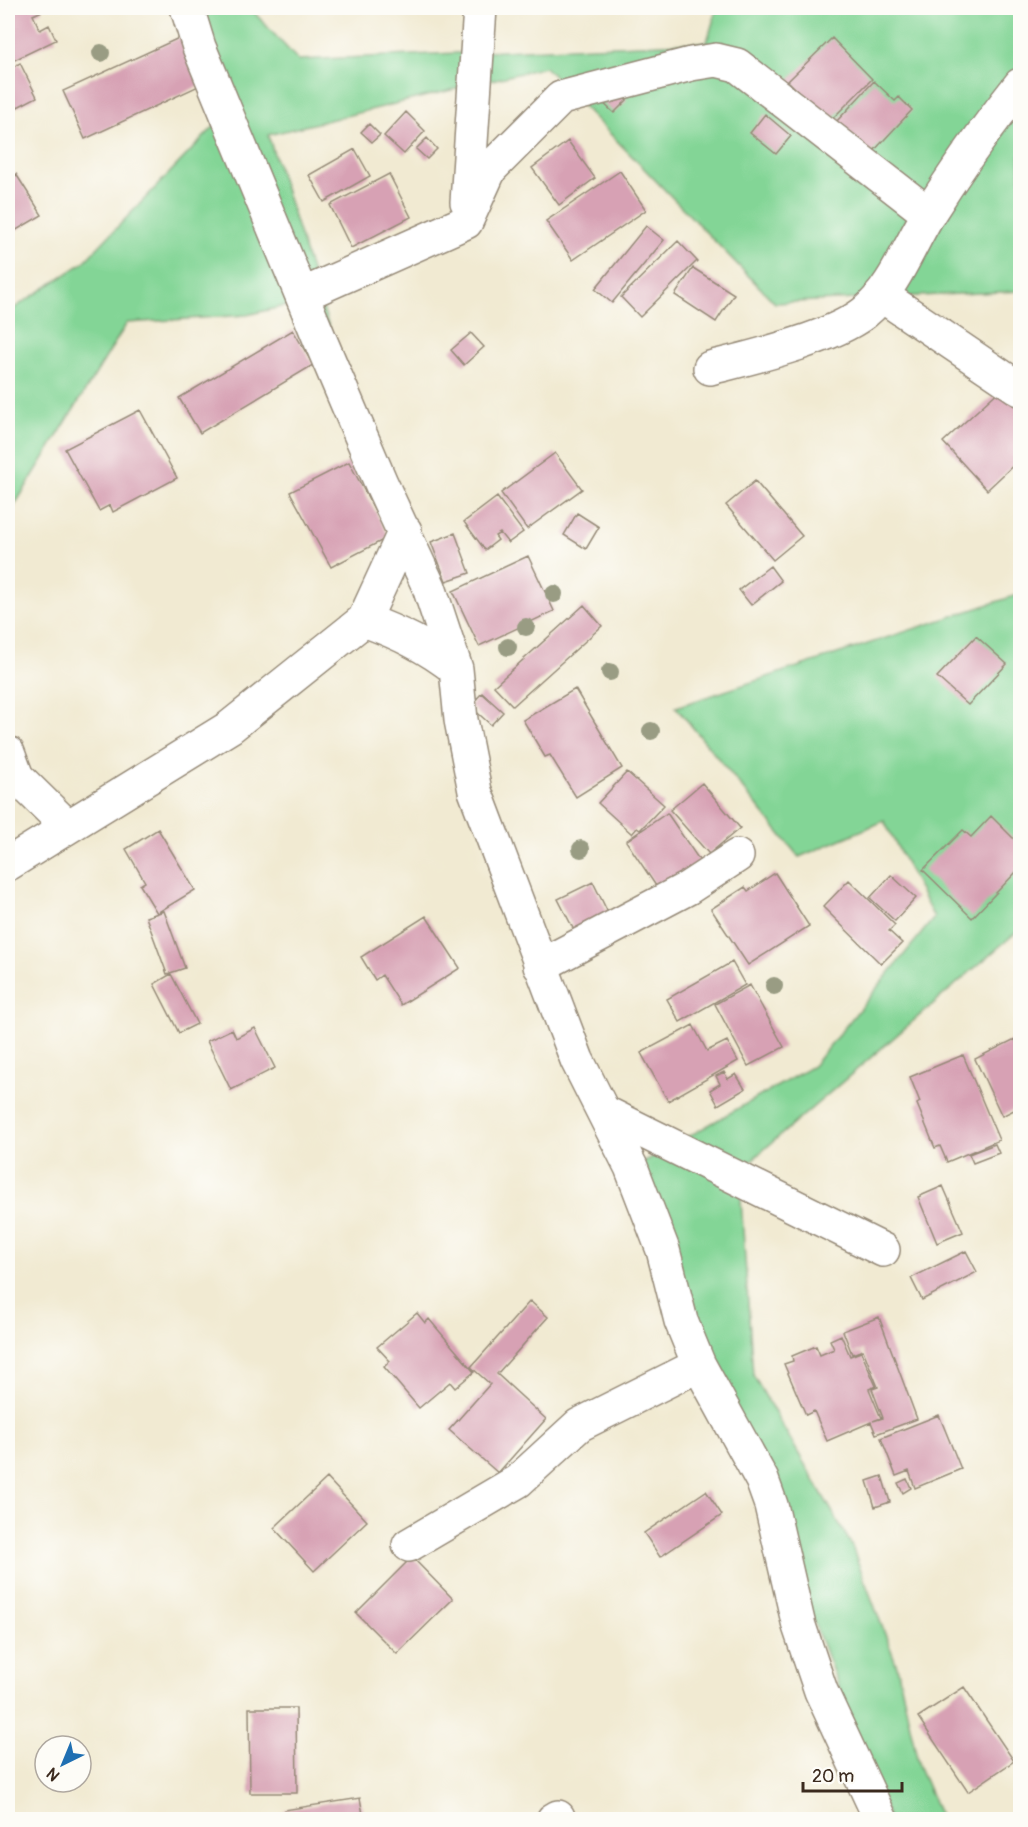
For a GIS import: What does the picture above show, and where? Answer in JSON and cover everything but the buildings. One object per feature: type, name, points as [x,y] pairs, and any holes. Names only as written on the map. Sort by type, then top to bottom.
[{"type":"street","points":[[187,8],[199,47],[302,295],[381,483],[429,587],[456,669],[461,720],[475,791],[577,1060],[631,1167],[663,1250],[681,1321],[699,1365],[762,1480],[771,1505],[799,1626],[821,1691],[881,1820]]},
{"type":"street","points":[[466,222],[480,8]]},
{"type":"street","points":[[302,295],[466,222],[490,169],[561,98],[691,64],[716,60],[737,65],[929,214]]},
{"type":"street","points":[[710,368],[758,356],[845,326],[865,312],[881,295],[929,214],[983,133],[1020,85]]},
{"type":"street","points":[[881,295],[1020,389]]},
{"type":"street","points":[[8,864],[230,727],[364,621],[405,531]]},
{"type":"street","points":[[364,621],[410,637],[434,651],[456,669]]},
{"type":"street","points":[[8,753],[17,777],[67,826]]},
{"type":"street","points":[[540,966],[688,888],[738,856]]},
{"type":"street","points":[[604,1112],[883,1250]]},
{"type":"street","points":[[409,1545],[518,1481],[579,1425],[699,1365]]},
{"type":"green space","points":[[187,8],[250,8],[298,60],[707,42],[717,8],[1020,8],[1020,291],[775,303],[545,67],[268,135],[380,488],[302,302],[247,315],[127,323],[8,516],[8,310],[10,311],[83,263],[226,114]]},
{"type":"green space","points":[[1020,594],[1020,929],[739,1171],[753,1375],[851,1544],[897,1666],[919,1767],[941,1819],[889,1819],[772,1512],[634,1167],[813,1066],[934,918],[884,821],[799,857],[676,707]]}]
